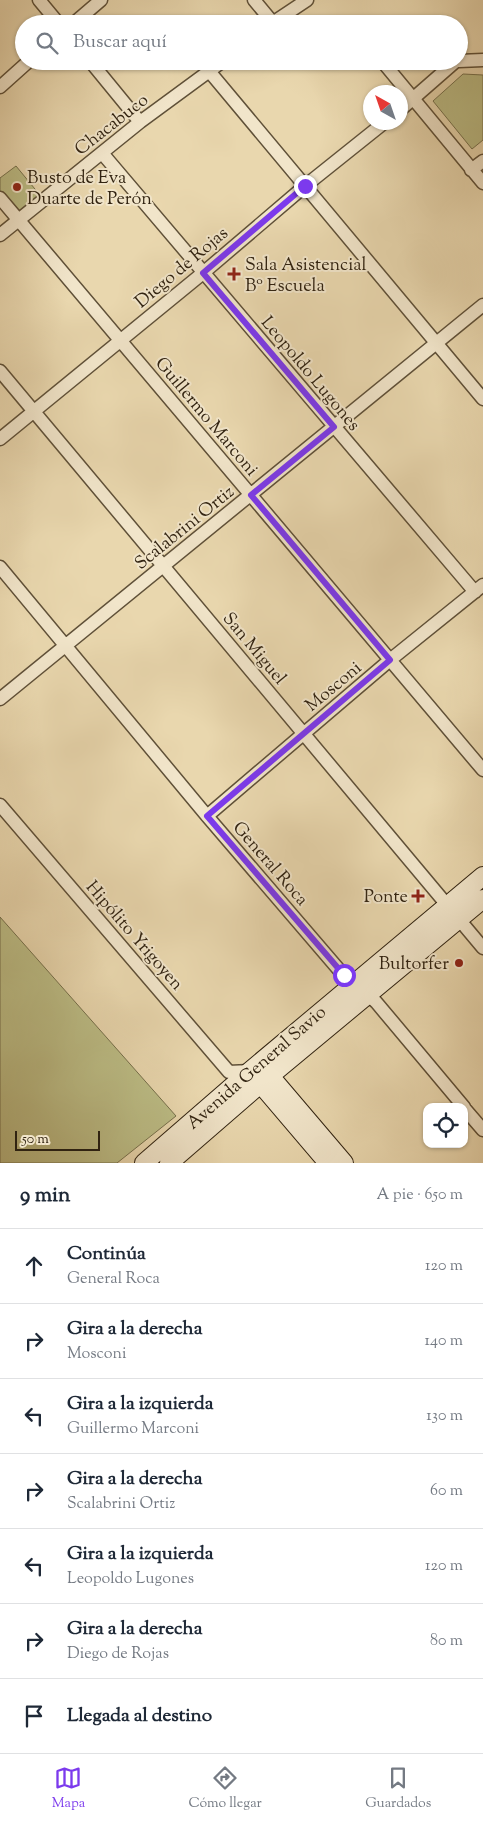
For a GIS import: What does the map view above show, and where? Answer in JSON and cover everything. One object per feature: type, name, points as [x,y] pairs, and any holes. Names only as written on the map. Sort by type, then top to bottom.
[{"type":"main road","name":"Avenida General Savio","points":[[144,1163],[368,995],[453,912],[483,876]]},
{"type":"main road","name":"Avenida General Savio","points":[[169,1163],[260,1077],[352,985],[453,912],[483,898]]},
{"type":"main road","points":[[260,1077],[328,1163]]},
{"type":"main road","points":[[260,1077],[344,1163]]},
{"type":"street","points":[[39,0],[52,15]]},
{"type":"street","points":[[83,15],[100,0]]},
{"type":"street","points":[[254,0],[266,15]]},
{"type":"street","points":[[285,15],[307,0]]},
{"type":"street","points":[[468,61],[483,60]]},
{"type":"street","points":[[0,87],[20,70]]},
{"type":"street","points":[[97,70],[140,122]]},
{"type":"street","points":[[389,70],[483,184]]},
{"type":"street","points":[[408,104],[448,70]]},
{"type":"street","points":[[209,71],[483,399]]},
{"type":"street","name":"Chacabuco","points":[[0,235],[140,122],[209,71]]},
{"type":"street","name":"Diego de Rojas","points":[[0,439],[375,130]]},
{"type":"street","name":"Leopoldo Lugones","points":[[102,153],[334,427],[479,588]]},
{"type":"street","points":[[471,170],[483,160]]},
{"type":"street","name":"Guillermo Marconi","points":[[0,198],[483,770]]},
{"type":"street","name":"Scalabrini Ortiz","points":[[0,699],[483,305]]},
{"type":"street","name":"San Miguel","points":[[0,371],[483,948]]},
{"type":"street","name":"General Roca","points":[[0,568],[207,816],[352,985],[368,995],[461,1103]]},
{"type":"street","name":"Mosconi","points":[[207,816],[390,660],[479,588]]},
{"type":"street","name":"Hipólito Yrigoyen","points":[[0,805],[229,1072],[260,1077]]},
{"type":"street","name":"General Roca","points":[[468,1112],[483,1130]]},
{"type":"green space","points":[[463,74],[483,75],[483,140],[472,149],[433,101]]},
{"type":"green space","points":[[16,166],[44,200],[18,220],[0,198],[0,178]]},
{"type":"green space","points":[[0,917],[176,1116],[117,1163],[0,1163]]},
{"type":"place","name":"Busto de Eva Duarte de Perón","points":[[17,187]]},
{"type":"place","name":"Sala Asistencial Bº Escuela","points":[[234,274]]},
{"type":"place","name":"Ponte","points":[[418,896]]},
{"type":"place","name":"Bultorfer","points":[[459,963]]},
{"type":"route","points":[[305,186],[203,273],[334,427],[251,495],[390,660],[207,816],[344,975]]}]
